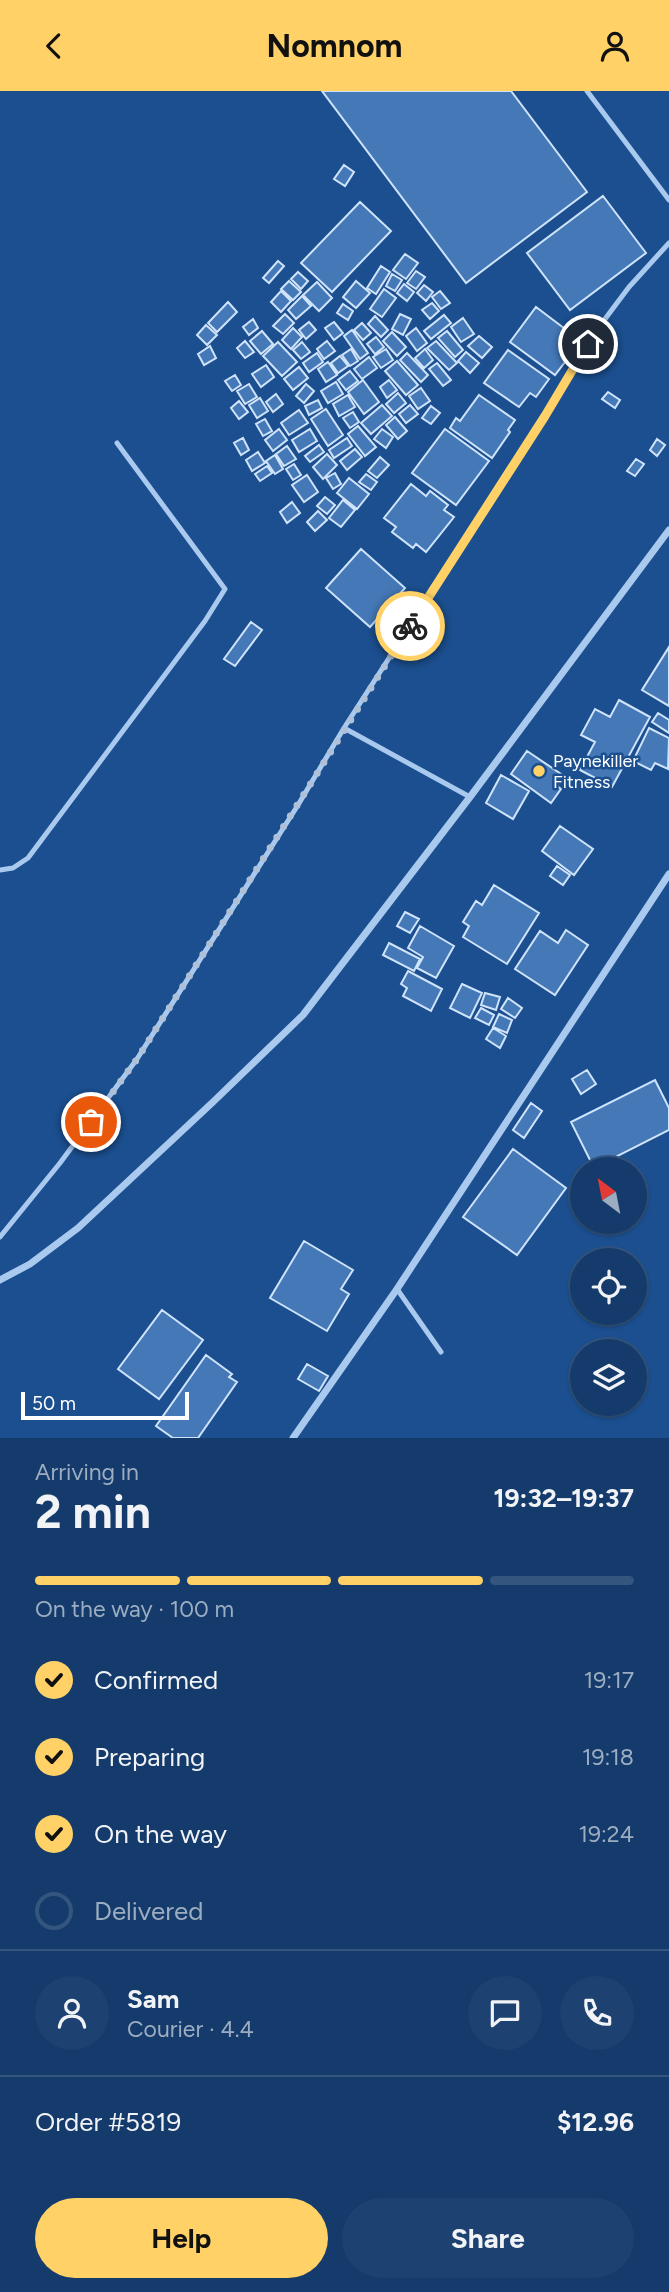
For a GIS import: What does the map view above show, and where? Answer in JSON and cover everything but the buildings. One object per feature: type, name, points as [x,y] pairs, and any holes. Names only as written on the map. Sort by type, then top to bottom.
[{"type":"street","points":[[0,1280],[30,1264],[78,1228],[303,1015],[669,530]]},
{"type":"street","points":[[293,1438],[397,1289],[669,874]]},
{"type":"lane","points":[[587,91],[669,200]]},
{"type":"lane","points":[[0,1237],[60,1163],[137,1059],[599,327],[629,287],[669,243]]},
{"type":"lane","points":[[0,870],[13,868],[28,858],[205,621],[225,590],[117,443]]},
{"type":"lane","points":[[344,728],[470,797]]},
{"type":"lane","points":[[397,1289],[441,1352]]},
{"type":"way so far","points":[[91,1122],[137,1059],[410,626]]},
{"type":"place","name":"Paynekiller Fitness","points":[[539,771]]},
{"type":"route","points":[[410,626],[588,344]]}]
